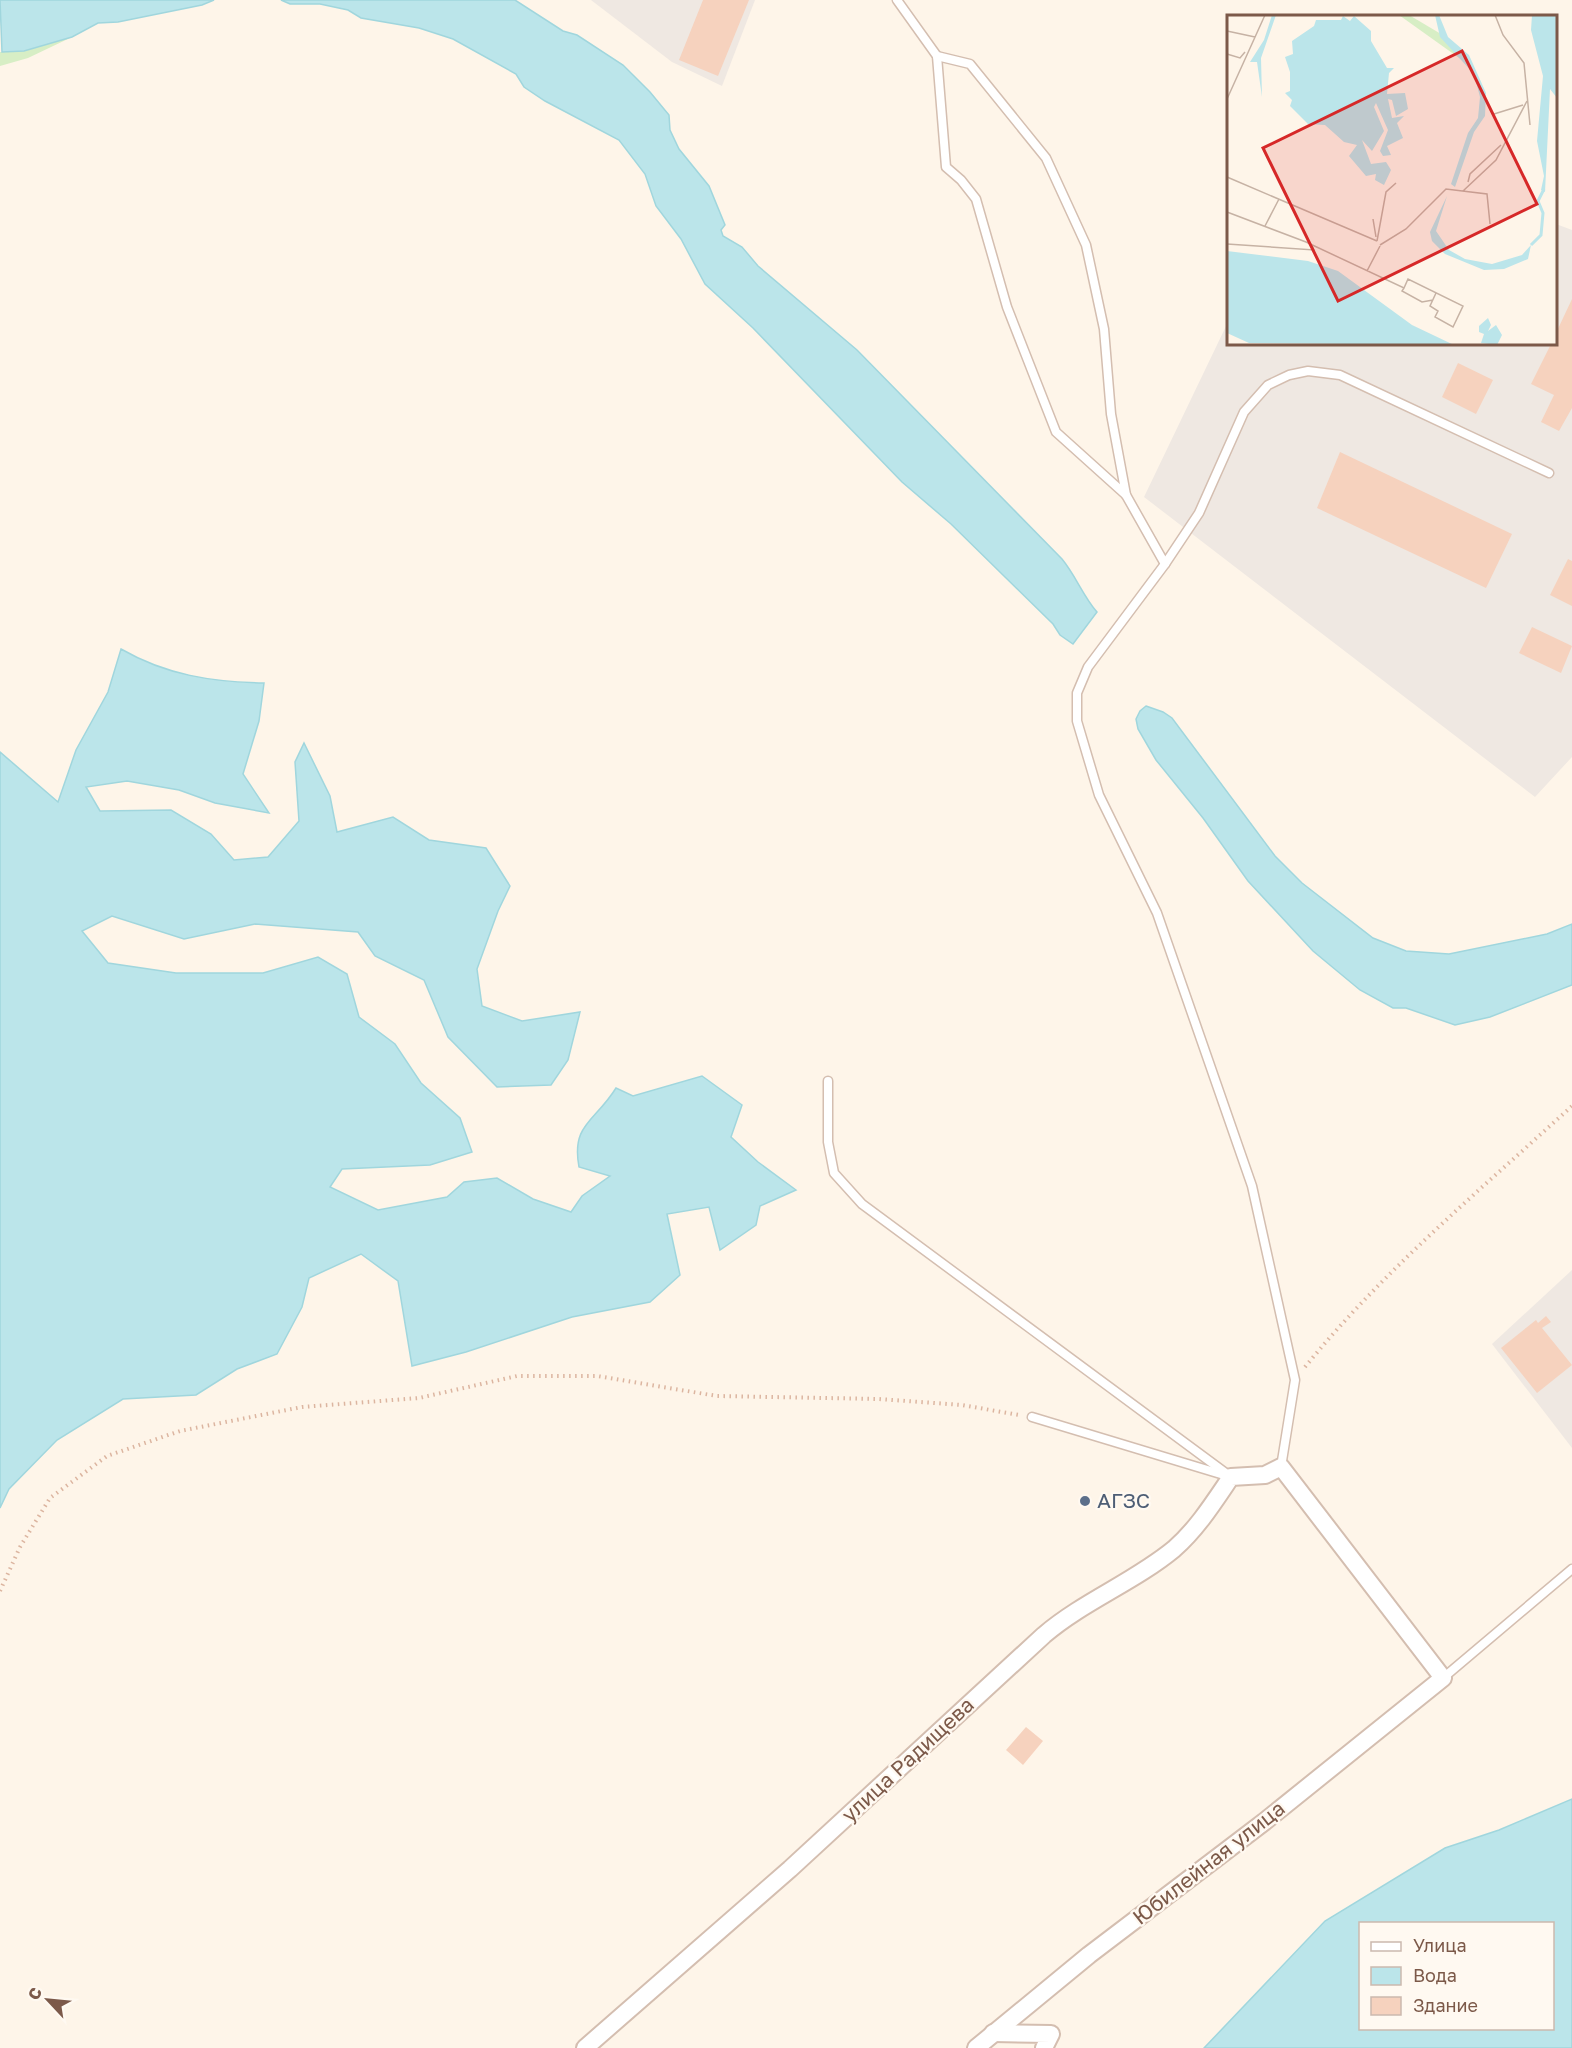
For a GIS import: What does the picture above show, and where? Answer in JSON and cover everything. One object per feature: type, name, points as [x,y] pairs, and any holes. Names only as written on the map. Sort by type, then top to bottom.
[{"type":"street","points":[[1231,1477],[1264,1475],[1281,1467],[1443,1678]]},
{"type":"street","name":"улица Радищева","points":[[585,2048],[790,1869],[1044,1635],[1087,1602],[1132,1578],[1174,1549],[1200,1522],[1231,1477]]},
{"type":"street","name":"Юбилейная улица","points":[[976,2048],[1443,1678]]},
{"type":"street","points":[[993,2034],[1051,2034],[1044,2048]]},
{"type":"lane","points":[[897,0],[937,56],[946,166],[976,199],[1007,307],[1056,432],[1126,495],[1165,564]]},
{"type":"lane","points":[[937,56],[970,64],[1046,158],[1086,245],[1104,328],[1111,414],[1126,495]]},
{"type":"lane","points":[[1281,1467],[1295,1380],[1252,1186],[1157,913],[1099,795],[1077,721],[1077,693],[1088,667],[1165,564],[1199,513],[1244,412],[1268,385],[1289,375],[1308,372],[1340,375],[1549,472]]},
{"type":"lane","points":[[828,1081],[828,1142],[834,1173],[862,1204],[1231,1477]]},
{"type":"lane","points":[[1032,1417],[1231,1477]]},
{"type":"lane","points":[[1443,1678],[1572,1569]]},
{"type":"path","points":[[1295,1380],[1340,1324],[1445,1222],[1572,1106]]},
{"type":"path","points":[[0,1591],[20,1547],[50,1498],[107,1456],[180,1431],[302,1407],[419,1398],[517,1376],[597,1376],[717,1396],[879,1399],[962,1405],[1032,1417]]},
{"type":"shaded area","points":[[591,0],[755,0],[722,86],[672,62]]},
{"type":"shaded area","points":[[1557,224],[1572,230],[1572,757],[1535,797],[1144,497],[1227,324],[1227,345],[1557,345]]},
{"type":"shaded area","points":[[1572,1270],[1572,1448],[1492,1344]]},
{"type":"green space","points":[[72,37],[28,58],[0,66],[0,52],[24,51]]},
{"type":"water","points":[[0,0],[214,0],[202,5],[118,22],[98,23],[72,37],[24,51],[2,52]]},
{"type":"water","points":[[281,0],[515,0],[563,31],[577,35],[623,65],[669,115],[670,130],[679,149],[709,186],[725,225],[721,230],[723,236],[742,247],[758,266],[857,350],[1062,559],[1097,612],[1073,644],[1060,635],[1053,624],[951,524],[902,482],[753,328],[705,284],[681,239],[656,206],[645,174],[619,140],[545,101],[524,87],[516,74],[453,39],[419,28],[361,18],[348,10],[320,4],[290,4]]},
{"type":"water","points":[[121,649],[172,671],[208,679],[264,683],[259,721],[243,774],[269,813],[215,803],[179,790],[127,781],[86,787],[100,811],[171,810],[211,834],[234,860],[268,857],[299,821],[295,762],[304,743],[330,796],[337,832],[393,817],[429,840],[486,848],[510,886],[498,911],[477,969],[482,1006],[522,1021],[580,1012],[568,1060],[551,1085],[497,1087],[448,1037],[424,980],[375,956],[358,932],[255,924],[184,939],[112,916],[82,931],[108,963],[176,973],[263,973],[318,957],[347,974],[359,1017],[395,1044],[421,1083],[460,1118],[472,1152],[430,1165],[342,1169],[330,1187],[378,1210],[447,1197],[464,1182],[497,1178],[533,1199],[571,1212],[582,1196],[610,1176],[579,1167],[577,1153],[578,1141],[582,1132],[616,1088],[633,1096],[702,1076],[742,1105],[731,1137],[758,1162],[796,1190],[760,1206],[756,1225],[720,1250],[709,1207],[667,1214],[680,1275],[650,1302],[572,1317],[466,1352],[412,1366],[398,1281],[361,1254],[309,1278],[302,1307],[277,1354],[237,1369],[196,1395],[123,1399],[57,1440],[9,1489],[0,1508],[0,752],[58,802],[76,750],[108,692]]},
{"type":"water","points":[[1146,706],[1172,718],[1275,856],[1302,883],[1373,938],[1406,951],[1449,954],[1547,934],[1572,924],[1572,985],[1490,1017],[1455,1025],[1406,1008],[1393,1008],[1360,990],[1313,951],[1248,881],[1203,818],[1156,760],[1138,729],[1136,719]]},
{"type":"water","points":[[1572,1799],[1572,2048],[1204,2048],[1325,1921],[1445,1848],[1499,1830]]},
{"type":"building","points":[[703,0],[749,0],[718,76],[679,60]]},
{"type":"building","points":[[1572,299],[1572,408],[1559,431],[1541,422],[1554,395],[1531,384],[1550,345],[1557,345],[1557,331]]},
{"type":"building","points":[[1458,363],[1493,380],[1476,414],[1442,397]]},
{"type":"building","points":[[1340,452],[1512,534],[1486,588],[1317,508]]},
{"type":"building","points":[[1568,559],[1572,561],[1572,606],[1550,595]]},
{"type":"building","points":[[1532,627],[1572,646],[1561,673],[1519,653]]},
{"type":"building","points":[[1546,1316],[1551,1322],[1542,1328],[1572,1365],[1537,1393],[1501,1348],[1536,1320],[1538,1323]]},
{"type":"building","points":[[1026,1727],[1043,1741],[1023,1765],[1006,1750]]},
{"type":"place","name":"АГЗС","points":[[1085,1501]]}]
